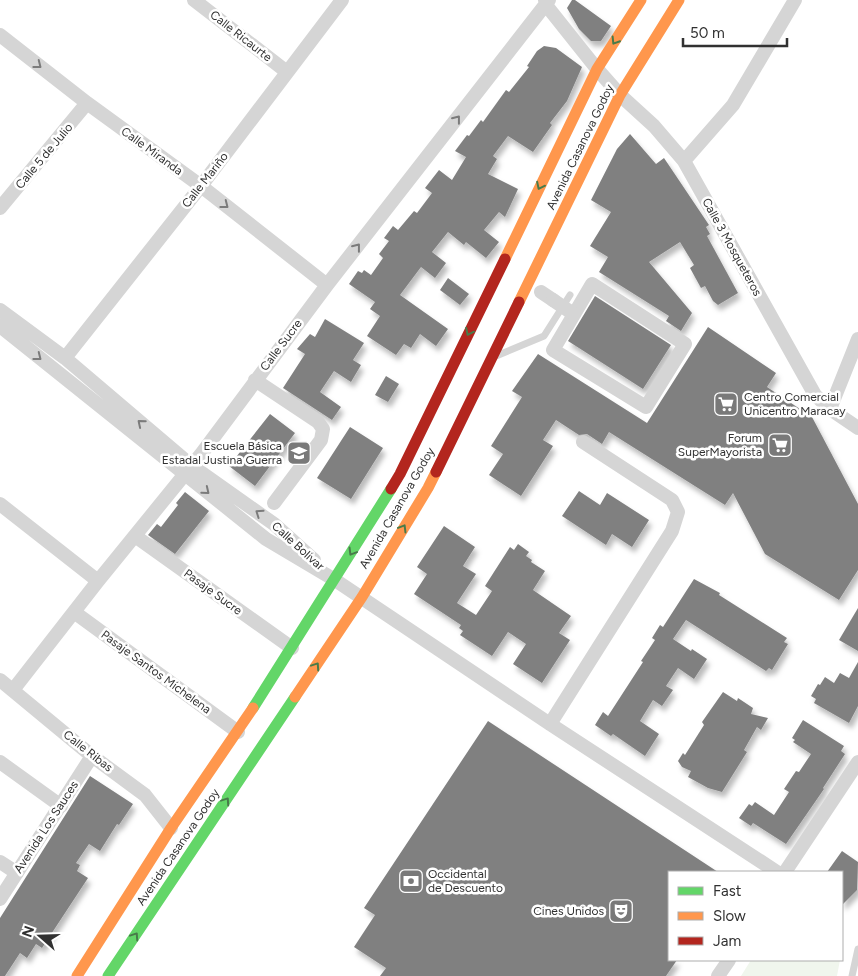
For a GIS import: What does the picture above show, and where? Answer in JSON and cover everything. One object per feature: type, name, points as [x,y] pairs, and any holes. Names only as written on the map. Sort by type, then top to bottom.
[{"type":"street","name":"Calle Ricaurte","points":[[194,0],[288,72]]},
{"type":"street","name":"Calle Mariño","points":[[64,358],[201,186],[342,0]]},
{"type":"street","name":"Avenida Casanova Godoy","points":[[77,976],[171,828],[238,732],[400,474],[597,69],[641,0]]},
{"type":"street","name":"Avenida Casanova Godoy","points":[[108,976],[362,597],[428,488],[620,95],[679,0]]},
{"type":"street","points":[[684,161],[733,105],[796,0]]},
{"type":"street","name":"Calle 3 Mosqueteros","points":[[547,2],[597,69],[620,95],[654,126],[684,161],[815,395],[830,409],[858,428]]},
{"type":"street","name":"Calle Sucre","points":[[14,690],[98,581],[188,470],[327,285],[547,2]]},
{"type":"street","name":"Calle Miranda","points":[[0,36],[87,103],[201,186],[327,285]]},
{"type":"street","name":"Calle 5 de Julio","points":[[0,208],[87,103]]},
{"type":"street","points":[[592,284],[685,344],[646,407],[553,350],[573,314],[592,284]]},
{"type":"street","points":[[541,292],[573,314]]},
{"type":"street","name":"Calle Bolivar","points":[[0,310],[64,358],[266,539],[362,597],[550,724],[775,871]]},
{"type":"street","name":"Calle Bolivar","points":[[0,326],[188,470]]},
{"type":"street","points":[[830,409],[858,339]]},
{"type":"street","points":[[255,380],[318,422],[323,428],[320,440],[274,503]]},
{"type":"street","points":[[550,724],[672,531],[678,512],[672,500],[583,442]]},
{"type":"street","points":[[0,504],[98,581]]},
{"type":"street","name":"Pasaje Sucre","points":[[135,536],[292,648]]},
{"type":"street","name":"Pasaje Santos Michelena","points":[[74,612],[238,732]]},
{"type":"street","name":"Calle Ribas","points":[[0,680],[92,756],[145,795],[171,828]]},
{"type":"street","name":"Avenida Los Sauces","points":[[0,899],[92,756]]},
{"type":"street","points":[[0,762],[61,806]]},
{"type":"street","points":[[786,871],[858,762]]},
{"type":"street","points":[[0,862],[17,873]]},
{"type":"street","points":[[718,976],[728,961]]},
{"type":"lane","points":[[491,358],[544,336],[570,295]]},
{"type":"lane","points":[[852,976],[858,949]]},
{"type":"shaded area","points":[[750,961],[840,961],[837,976],[741,976]]},
{"type":"building","points":[[572,0],[575,0],[611,26],[601,41],[591,41],[579,29],[567,8]]},
{"type":"building","points":[[544,46],[556,48],[582,67],[567,101],[550,123],[552,125],[533,152],[508,136],[493,156],[497,159],[488,174],[518,189],[505,217],[499,212],[484,230],[499,242],[486,258],[466,242],[464,245],[448,232],[432,252],[446,263],[435,278],[421,267],[400,295],[448,329],[436,346],[420,334],[411,348],[404,344],[396,355],[367,336],[380,316],[370,309],[375,302],[349,284],[358,271],[362,273],[364,270],[371,275],[383,258],[379,254],[389,241],[384,238],[393,226],[398,230],[414,211],[417,213],[432,193],[425,188],[439,170],[452,180],[466,157],[455,151],[481,120],[483,122],[506,90],[509,92],[529,67],[527,66],[537,51]]},
{"type":"building","points":[[630,134],[656,164],[664,158],[709,225],[706,227],[710,234],[707,236],[738,293],[718,305],[713,301],[705,286],[701,288],[690,268],[694,265],[680,242],[649,262],[692,313],[681,331],[666,321],[669,316],[599,272],[608,257],[590,246],[611,212],[591,200],[617,149]]},
{"type":"building","points":[[448,278],[469,294],[460,305],[440,290]]},
{"type":"building","points":[[595,296],[671,345],[643,389],[568,341]]},
{"type":"building","points":[[325,319],[364,343],[353,360],[361,365],[351,382],[334,371],[320,392],[341,407],[332,420],[283,388],[305,354],[297,349],[310,334],[315,337]]},
{"type":"building","name":"Centro Comercial Unicentro Maracay","points":[[708,327],[776,373],[767,387],[812,417],[858,504],[858,570],[839,600],[765,554],[733,493],[725,505],[609,432],[602,444],[587,434],[579,435],[556,420],[543,440],[553,446],[521,496],[489,475],[503,454],[491,446],[522,397],[512,391],[538,354],[647,423]]},
{"type":"building","points":[[386,376],[399,384],[388,402],[375,395]]},
{"type":"building","points":[[270,414],[295,433],[255,486],[229,466]]},
{"type":"building","points":[[350,427],[383,448],[351,499],[317,478]]},
{"type":"building","points":[[579,491],[600,505],[607,493],[649,520],[632,547],[612,534],[606,545],[562,516]]},
{"type":"building","points":[[185,492],[209,511],[175,554],[148,535],[157,524],[161,527],[178,505],[176,503]]},
{"type":"building","points":[[444,526],[475,547],[463,566],[476,574],[457,603],[476,615],[492,591],[485,586],[510,547],[514,550],[518,544],[529,552],[526,556],[532,560],[531,562],[545,571],[533,590],[571,616],[559,633],[570,640],[542,683],[513,664],[526,644],[508,632],[492,656],[460,635],[463,631],[459,628],[461,625],[414,594],[427,574],[417,567]]},
{"type":"building","points":[[694,579],[720,593],[719,595],[787,638],[784,642],[788,644],[772,670],[769,668],[766,671],[686,620],[673,639],[707,659],[694,679],[678,668],[666,686],[673,690],[662,706],[653,700],[640,721],[659,734],[645,756],[613,734],[611,736],[595,725],[603,712],[608,716],[643,662],[641,661],[655,640],[652,638],[660,625],[663,627]]},
{"type":"building","points":[[858,608],[858,651],[839,640]]},
{"type":"building","points":[[858,662],[858,706],[849,723],[814,703],[816,699],[811,696],[825,677],[834,683],[840,673],[849,678]]},
{"type":"building","points":[[723,692],[737,701],[738,698],[753,708],[751,714],[768,718],[761,730],[757,727],[744,750],[747,752],[722,792],[708,788],[688,777],[691,771],[682,767],[678,761],[683,753],[685,755],[704,725],[702,722]]},
{"type":"building","points":[[803,720],[844,746],[841,751],[845,754],[824,789],[786,844],[753,823],[751,826],[739,818],[749,804],[752,806],[755,802],[774,815],[789,792],[784,789],[811,754],[793,742],[795,740],[792,738]]},
{"type":"building","points":[[488,721],[716,871],[668,871],[668,961],[676,961],[666,976],[380,976],[386,968],[354,947],[375,915],[364,908]]},
{"type":"building","points":[[90,776],[133,804],[119,825],[117,824],[100,851],[89,844],[76,863],[80,865],[77,871],[88,878],[42,948],[36,944],[27,958],[20,953],[5,976],[0,976],[0,918]]},
{"type":"building","points":[[842,851],[858,862],[857,890],[843,904],[843,871],[828,871]]},
{"type":"traffic: fast","points":[[253,708],[391,489]]},
{"type":"traffic: fast","points":[[108,976],[295,697]]},
{"type":"traffic: slow","points":[[505,259],[597,69],[641,0]]},
{"type":"traffic: slow","points":[[519,302],[620,95],[679,0]]},
{"type":"traffic: slow","points":[[295,697],[362,597],[436,472]]},
{"type":"traffic: slow","points":[[77,976],[171,828],[253,708]]},
{"type":"traffic: jam","points":[[391,489],[505,259]]},
{"type":"traffic: jam","points":[[436,472],[519,302]]},
{"type":"place","name":"Centro Comercial Unicentro Maracay","points":[[726,404]]},
{"type":"place","name":"Forum SuperMayorista","points":[[780,445]]},
{"type":"place","name":"Escuela Básica Estadal Justina Guerra","points":[[299,453]]},
{"type":"place","name":"Occidental de Descuento","points":[[411,881]]},
{"type":"place","name":"Cines Unidos","points":[[621,911]]}]
